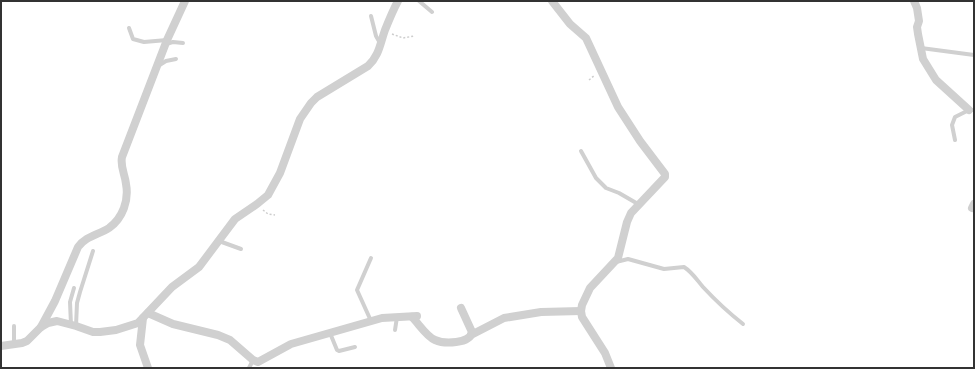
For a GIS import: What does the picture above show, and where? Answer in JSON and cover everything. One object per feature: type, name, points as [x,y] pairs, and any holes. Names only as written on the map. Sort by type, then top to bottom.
[{"type":"street","points":[[41,327],[55,301],[82,241],[111,227],[118,219],[124,207],[127,194],[121,163],[122,157],[167,42],[185,1]]},
{"type":"street","points":[[1,346],[22,343],[41,327],[56,321],[74,325],[93,332],[100,332],[132,326],[145,316],[172,287],[199,267],[235,219],[268,195],[275,182],[305,110],[317,97],[368,66],[374,60],[384,32],[398,1]]},
{"type":"street","points":[[552,1],[570,24],[586,38],[618,107],[640,141],[666,174],[665,177],[631,213],[627,222],[618,258],[590,288],[582,305],[582,317],[608,359],[611,368]]},
{"type":"street","points":[[914,1],[919,20],[917,27],[923,59],[936,80],[971,110]]},
{"type":"street","points":[[461,308],[472,332],[471,335]]},
{"type":"street","points":[[145,316],[218,335],[239,346],[253,360],[258,362],[291,344],[388,317],[415,316],[435,340],[442,342],[458,342],[504,318],[541,312],[581,311]]},
{"type":"street","points":[[145,316],[140,346],[148,368]]},
{"type":"lane","points":[[419,1],[432,12]]},
{"type":"lane","points":[[371,16],[380,45]]},
{"type":"lane","points":[[129,28],[133,38],[144,42],[184,43]]},
{"type":"lane","points":[[921,48],[974,55]]},
{"type":"lane","points":[[158,67],[166,61],[176,59]]},
{"type":"lane","points":[[955,140],[952,125],[955,117],[971,110]]},
{"type":"lane","points":[[580,150],[596,178],[606,188],[619,193],[638,204]]},
{"type":"lane","points":[[219,240],[241,249]]},
{"type":"lane","points":[[74,325],[77,303],[93,251]]},
{"type":"lane","points":[[371,258],[357,290],[371,321]]},
{"type":"lane","points":[[614,263],[628,258],[664,269],[684,267],[728,312],[743,324]]},
{"type":"lane","points":[[74,288],[70,302],[74,325]]},
{"type":"lane","points":[[396,330],[397,317]]},
{"type":"lane","points":[[14,326],[14,344]]},
{"type":"lane","points":[[330,333],[339,352],[355,347]]},
{"type":"lane","points":[[249,368],[253,360]]},
{"type":"path","points":[[384,32],[403,38],[414,36]]},
{"type":"path","points":[[257,204],[268,214],[275,215]]}]
